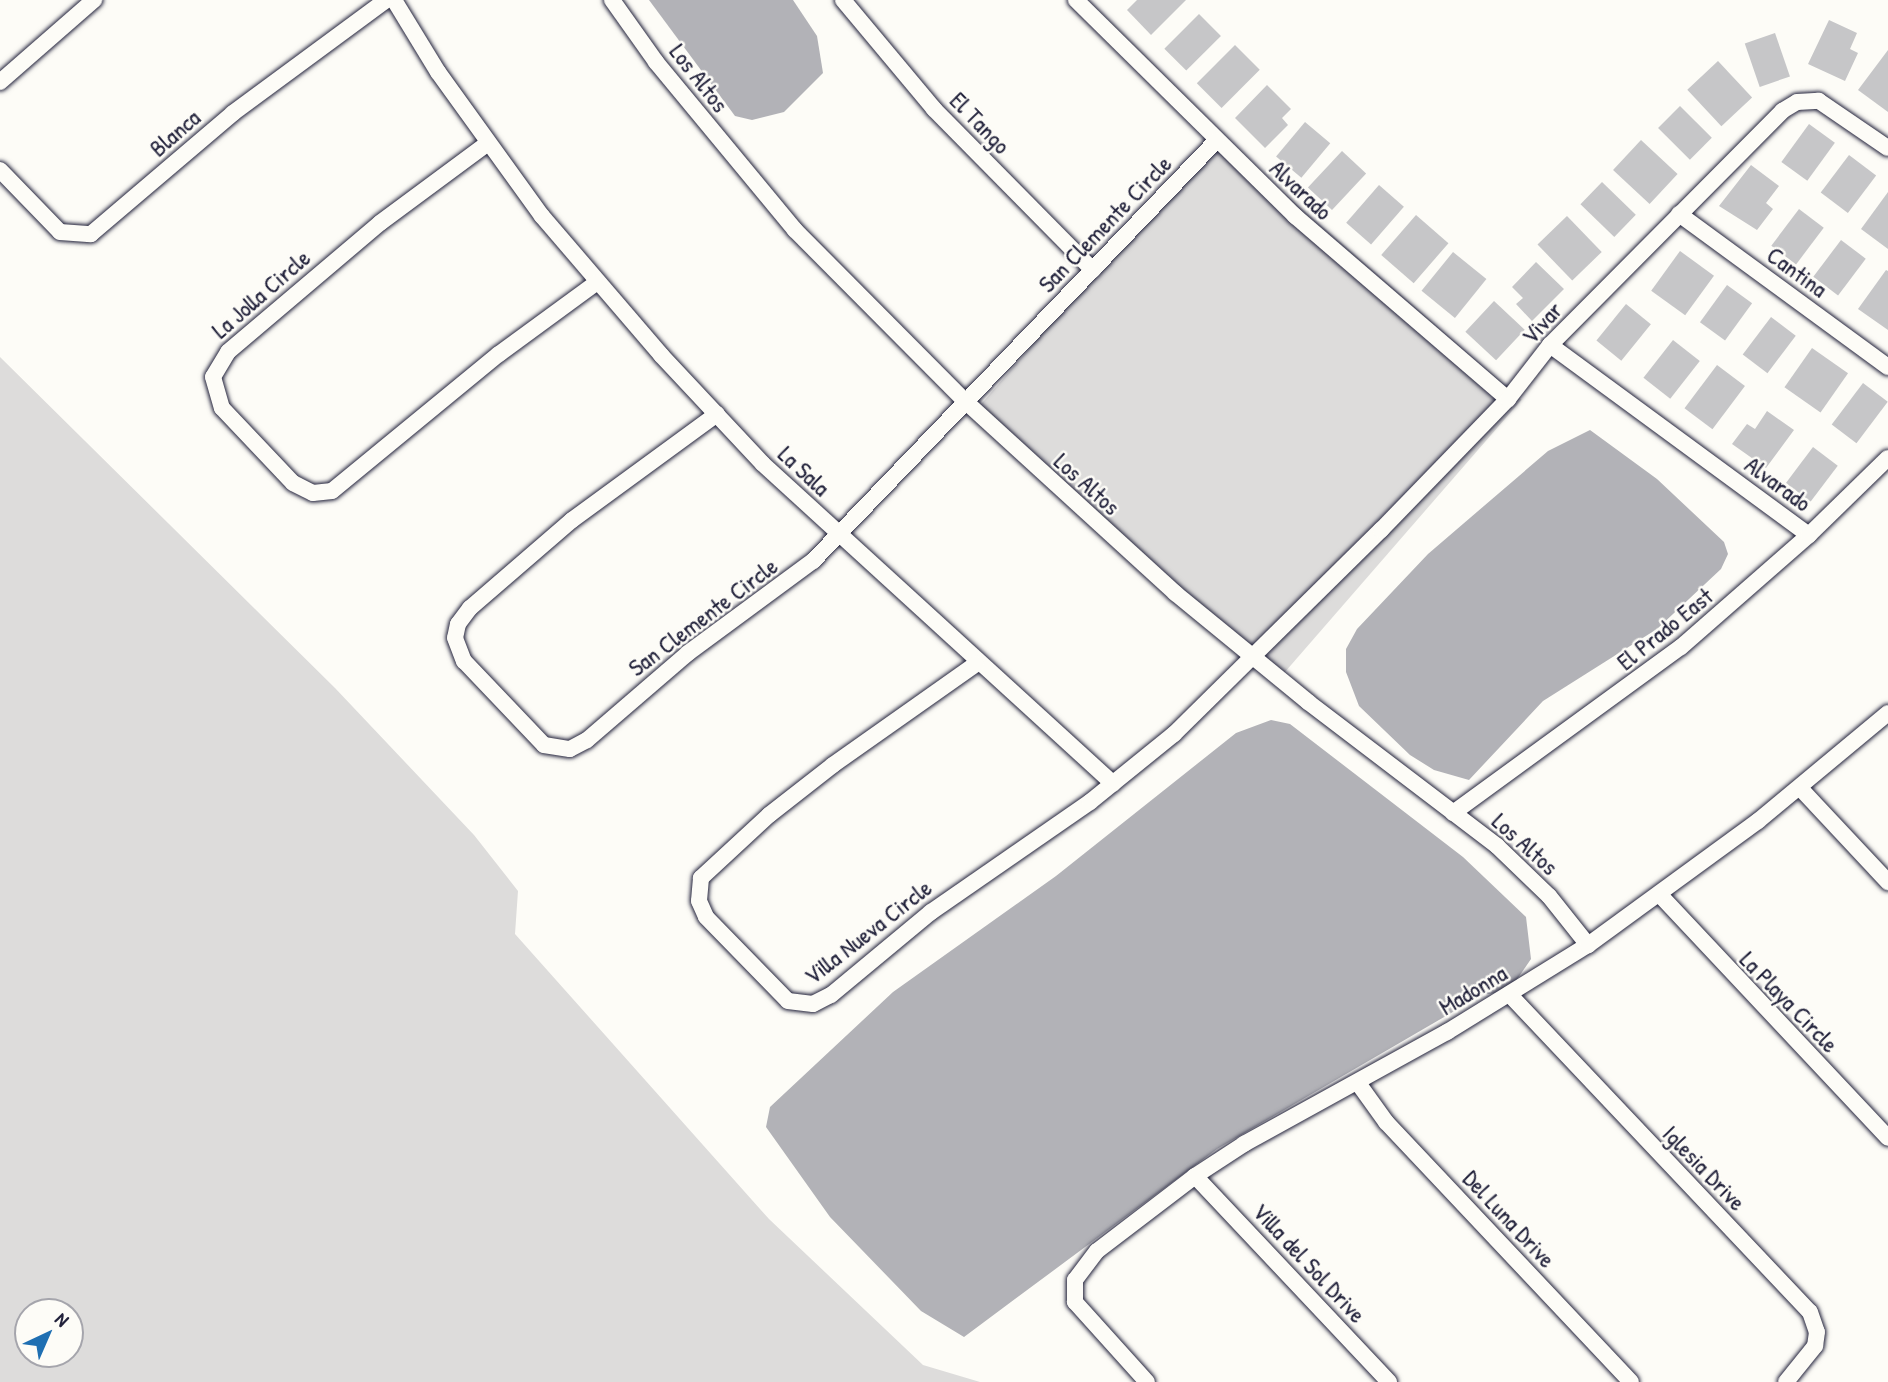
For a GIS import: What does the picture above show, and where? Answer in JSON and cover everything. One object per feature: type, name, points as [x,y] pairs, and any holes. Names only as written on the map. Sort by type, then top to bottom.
[{"type":"street","points":[[0,82],[94,0]]},
{"type":"street","name":"Blanca","points":[[0,170],[60,232],[90,234],[252,98],[386,0]]},
{"type":"street","name":"La Sala","points":[[394,0],[488,143],[596,283],[717,414],[838,534],[976,664],[1113,784]]},
{"type":"street","name":"Los Altos","points":[[612,0],[759,190],[829,267],[965,401],[1101,528],[1254,658],[1533,879],[1588,945]]},
{"type":"street","name":"El Tango","points":[[843,0],[934,109],[1093,270]]},
{"type":"street","name":"Alvarado","points":[[1076,0],[1216,141],[1344,260],[1508,399]]},
{"type":"street","name":"Vivar","points":[[1254,658],[1508,399],[1550,345],[1782,110],[1797,102],[1826,104],[1888,148]]},
{"type":"street","name":"San Clemente Circle","points":[[717,414],[572,520],[461,618],[455,631],[459,654],[537,740],[562,750],[587,740],[688,653],[801,571],[1216,141]]},
{"type":"street","name":"La Jolla Circle","points":[[488,143],[362,238],[228,352],[213,377],[222,408],[293,484],[313,493],[332,491],[499,354],[596,283]]},
{"type":"street","name":"Cantina","points":[[1679,214],[1888,367]]},
{"type":"street","name":"Alvarado","points":[[1550,345],[1810,535]]},
{"type":"street","name":"El Prado East","points":[[1453,813],[1642,678],[1810,535],[1888,458]]},
{"type":"street","points":[[1113,784],[1254,658]]},
{"type":"street","name":"Villa Nueva Circle","points":[[976,664],[833,765],[769,815],[701,878],[699,901],[706,917],[779,994],[804,1005],[825,999],[931,912],[1113,784]]},
{"type":"street","name":"Madonna","points":[[1147,1382],[1079,1310],[1074,1286],[1078,1273],[1097,1251],[1195,1175],[1510,995],[1588,945],[1660,895],[1800,788],[1888,713]]},
{"type":"street","points":[[1800,788],[1888,882]]},
{"type":"street","name":"La Playa Circle","points":[[1660,895],[1888,1138]]},
{"type":"street","name":"Iglesia Drive","points":[[1510,995],[1810,1312],[1817,1332],[1815,1346],[1786,1382]]},
{"type":"street","name":"Del Luna Drive","points":[[1359,1083],[1386,1122],[1631,1382]]},
{"type":"street","name":"Villa del Sol Drive","points":[[1195,1175],[1389,1382]]},
{"type":"shaded area","points":[[649,0],[793,0],[817,36],[823,73],[784,112],[752,120],[735,116]]},
{"type":"shaded area","points":[[1216,134],[1522,400],[1276,682],[971,416]]},
{"type":"shaded area","points":[[0,357],[335,688],[474,835],[518,891],[515,934],[769,1219],[923,1365],[980,1382],[0,1382]]},
{"type":"shaded area","points":[[1590,430],[1657,479],[1724,542],[1728,554],[1721,569],[1657,629],[1543,701],[1469,780],[1434,770],[1410,755],[1359,706],[1346,672],[1346,649],[1357,629],[1428,554],[1548,451]]},
{"type":"shaded area","points":[[1271,720],[1290,724],[1463,857],[1526,917],[1531,959],[1509,991],[1482,995],[1217,1149],[964,1337],[921,1311],[830,1217],[766,1127],[770,1107],[893,992],[1056,876],[1236,733]]},
{"type":"building","points":[[1137,0],[1186,0],[1151,35],[1127,10]]},
{"type":"building","points":[[1199,14],[1221,36],[1186,71],[1164,49]]},
{"type":"building","points":[[1829,20],[1857,33],[1850,49],[1858,53],[1845,81],[1808,64]]},
{"type":"building","points":[[1775,33],[1790,76],[1760,87],[1745,43]]},
{"type":"building","points":[[1235,45],[1260,70],[1222,108],[1197,83]]},
{"type":"building","points":[[1888,50],[1888,112],[1858,90]]},
{"type":"building","points":[[1718,61],[1752,98],[1721,126],[1687,90]]},
{"type":"building","points":[[1267,85],[1291,109],[1282,118],[1288,125],[1265,148],[1235,118]]},
{"type":"building","points":[[1680,106],[1712,138],[1690,160],[1658,128]]},
{"type":"building","points":[[1305,122],[1330,143],[1301,178],[1276,156]]},
{"type":"building","points":[[1809,124],[1835,143],[1807,181],[1781,162]]},
{"type":"building","points":[[1641,140],[1678,174],[1650,204],[1613,170]]},
{"type":"building","points":[[1342,151],[1366,174],[1332,210],[1308,188]]},
{"type":"building","points":[[1849,155],[1876,175],[1848,213],[1821,193]]},
{"type":"building","points":[[1751,165],[1779,186],[1766,203],[1773,209],[1757,230],[1719,206]]},
{"type":"building","points":[[1602,182],[1636,215],[1614,237],[1580,204]]},
{"type":"building","points":[[1379,185],[1404,207],[1371,244],[1346,223]]},
{"type":"building","points":[[1888,192],[1888,249],[1861,229]]},
{"type":"building","points":[[1799,209],[1824,228],[1796,264],[1771,246]]},
{"type":"building","points":[[1416,215],[1448,243],[1414,283],[1381,255]]},
{"type":"building","points":[[1567,216],[1602,252],[1572,280],[1538,244]]},
{"type":"building","points":[[1841,240],[1866,259],[1838,295],[1813,277]]},
{"type":"building","points":[[1680,251],[1714,276],[1685,315],[1651,291]]},
{"type":"building","points":[[1453,252],[1486,279],[1455,318],[1422,291]]},
{"type":"building","points":[[1536,262],[1564,289],[1532,321],[1516,304],[1523,298],[1512,287]]},
{"type":"building","points":[[1886,270],[1888,271],[1888,330],[1858,309]]},
{"type":"building","points":[[1727,285],[1752,303],[1725,340],[1700,322]]},
{"type":"building","points":[[1494,301],[1525,330],[1496,360],[1465,332]]},
{"type":"building","points":[[1626,304],[1651,324],[1621,361],[1596,341]]},
{"type":"building","points":[[1771,317],[1796,336],[1767,373],[1743,355]]},
{"type":"building","points":[[1673,340],[1700,361],[1670,399],[1643,378]]},
{"type":"building","points":[[1812,348],[1848,373],[1821,413],[1784,387]]},
{"type":"building","points":[[1717,365],[1745,386],[1712,429],[1685,408]]},
{"type":"building","points":[[1863,383],[1888,402],[1856,443],[1832,425]]},
{"type":"building","points":[[1767,411],[1794,430],[1766,468],[1732,444],[1747,424],[1755,429]]},
{"type":"building","points":[[1813,447],[1838,466],[1811,502],[1786,483]]}]
